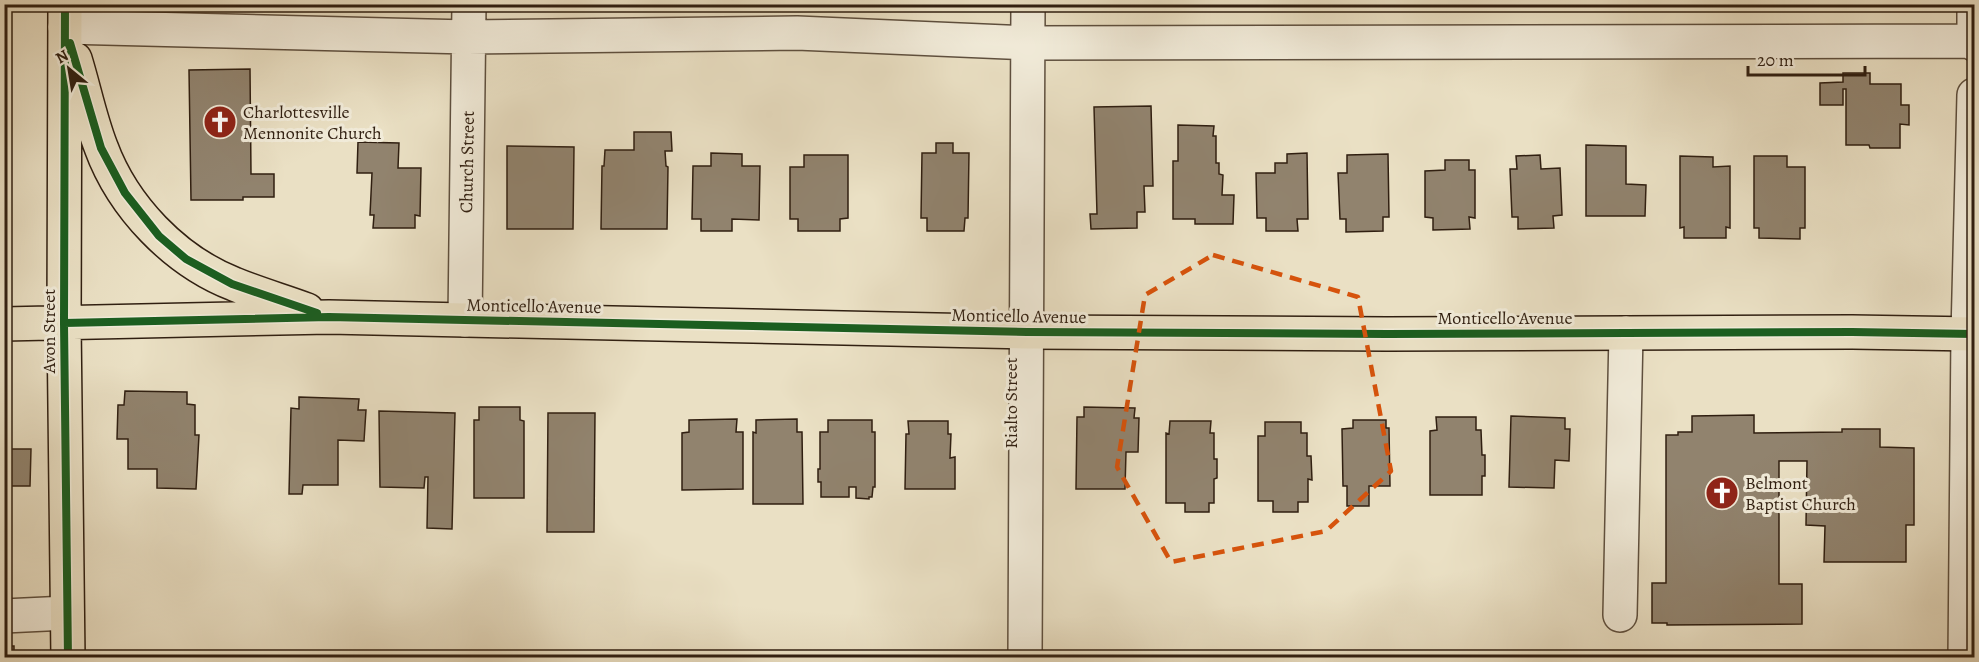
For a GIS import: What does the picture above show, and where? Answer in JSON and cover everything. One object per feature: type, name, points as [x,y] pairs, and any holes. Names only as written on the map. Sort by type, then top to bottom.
[{"type":"main road","points":[[65,16],[101,148],[125,193],[159,236],[186,259],[232,284],[329,317]]},
{"type":"main road","name":"Avon Street","points":[[65,16],[64,323],[68,657]]},
{"type":"main road","name":"Monticello Avenue","points":[[4,324],[329,317],[1027,332],[1971,334]]},
{"type":"street","name":"Church Street","points":[[465,320],[469,4]]},
{"type":"street","name":"Rialto Street","points":[[1025,657],[1028,4]]},
{"type":"street","points":[[65,16],[468,37],[797,33],[1028,43],[1974,43],[1974,4]]},
{"type":"street","points":[[1965,657],[1974,95]]},
{"type":"street","points":[[1620,615],[1626,333]]},
{"type":"street","points":[[4,615],[67,613]]},
{"type":"highlighted area","points":[[1213,255],[1358,297],[1391,471],[1326,531],[1171,562],[1117,467],[1145,295]]},
{"type":"building","name":"Charlottesville Mennonite Church","points":[[250,69],[251,174],[274,174],[274,197],[243,197],[243,200],[191,200],[189,70]]},
{"type":"building","points":[[1843,73],[1870,73],[1870,84],[1901,84],[1901,105],[1909,105],[1909,125],[1900,124],[1900,148],[1846,145],[1846,89],[1843,89],[1843,105],[1820,105],[1820,83],[1843,82]]},
{"type":"building","points":[[1151,106],[1153,186],[1144,186],[1145,212],[1137,212],[1137,228],[1091,229],[1090,214],[1097,214],[1094,107]]},
{"type":"building","points":[[1178,125],[1214,126],[1216,163],[1219,163],[1219,174],[1223,175],[1222,195],[1234,195],[1233,224],[1195,224],[1195,219],[1173,219],[1173,161],[1178,161]]},
{"type":"building","points":[[634,132],[671,132],[672,151],[665,151],[668,167],[667,229],[601,229],[602,166],[604,166],[605,150],[634,150]]},
{"type":"building","points":[[358,142],[399,143],[398,168],[421,168],[420,216],[415,215],[415,228],[373,228],[374,215],[370,215],[372,173],[357,173]]},
{"type":"building","points":[[936,143],[953,143],[953,153],[969,153],[968,218],[965,218],[964,231],[927,231],[927,218],[921,218],[922,153],[936,153]]},
{"type":"building","points":[[1586,145],[1626,146],[1626,184],[1646,185],[1645,216],[1586,216]]},
{"type":"building","points":[[507,146],[574,147],[573,229],[507,229]]},
{"type":"building","points":[[711,153],[742,154],[742,166],[760,166],[759,220],[732,219],[732,231],[701,231],[701,219],[692,219],[693,166],[711,166]]},
{"type":"building","points":[[1307,153],[1308,219],[1297,219],[1298,231],[1266,231],[1266,218],[1257,218],[1256,173],[1275,173],[1275,163],[1287,163],[1287,154]]},
{"type":"building","points":[[1388,154],[1389,217],[1383,217],[1383,231],[1346,232],[1346,219],[1340,219],[1338,173],[1347,173],[1347,155]]},
{"type":"building","points":[[804,155],[848,155],[848,218],[840,219],[840,231],[798,231],[798,219],[790,219],[790,167],[804,167]]},
{"type":"building","points":[[1540,155],[1541,169],[1560,168],[1562,215],[1553,216],[1554,228],[1518,229],[1518,217],[1512,217],[1510,169],[1517,169],[1516,156]]},
{"type":"building","points":[[1680,156],[1713,157],[1713,167],[1730,166],[1730,228],[1726,227],[1726,238],[1684,238],[1684,227],[1680,228]]},
{"type":"building","points":[[1754,156],[1787,156],[1787,167],[1805,167],[1805,228],[1800,228],[1800,239],[1759,238],[1759,228],[1754,228]]},
{"type":"building","points":[[1445,160],[1469,160],[1469,170],[1475,170],[1475,218],[1469,217],[1470,229],[1433,230],[1433,218],[1425,217],[1425,171],[1445,170]]},
{"type":"building","points":[[125,391],[187,392],[187,404],[195,405],[195,435],[199,435],[196,489],[157,488],[157,469],[128,469],[128,439],[117,439],[118,405],[124,405]]},
{"type":"building","points":[[299,397],[359,399],[358,410],[366,410],[364,441],[338,440],[338,485],[303,485],[302,494],[289,494],[291,408],[299,409]]},
{"type":"building","points":[[479,407],[520,407],[520,420],[524,421],[524,498],[474,498],[474,420],[479,420]]},
{"type":"building","points":[[1084,407],[1135,408],[1134,418],[1139,418],[1138,452],[1126,452],[1125,489],[1076,489],[1077,417],[1084,417]]},
{"type":"building","points":[[379,411],[455,413],[452,529],[427,528],[428,477],[425,477],[424,488],[380,487]]},
{"type":"building","points":[[548,413],[595,413],[594,532],[547,532]]},
{"type":"building","name":"Belmont Baptist Church","points":[[1754,415],[1754,433],[1880,429],[1880,447],[1914,448],[1914,525],[1906,525],[1906,562],[1824,562],[1825,526],[1806,525],[1807,461],[1779,461],[1779,584],[1802,584],[1802,624],[1667,625],[1667,623],[1652,623],[1652,583],[1666,583],[1666,435],[1692,432],[1692,416]]},
{"type":"building","points":[[1511,416],[1565,418],[1565,429],[1570,429],[1569,461],[1555,460],[1554,488],[1509,487]]},
{"type":"building","points":[[1436,417],[1476,417],[1476,430],[1481,430],[1482,455],[1485,455],[1482,495],[1430,495],[1430,431],[1437,430]]},
{"type":"building","points":[[737,419],[736,432],[743,432],[743,489],[682,490],[682,433],[689,432],[689,420]]},
{"type":"building","points":[[797,419],[797,432],[802,432],[803,504],[753,504],[753,432],[756,433],[756,420]]},
{"type":"building","points":[[828,420],[872,420],[872,432],[875,432],[875,487],[869,499],[856,498],[856,487],[849,487],[849,497],[821,497],[821,482],[818,482],[820,432],[828,432]]},
{"type":"building","points":[[1353,420],[1386,420],[1386,428],[1389,428],[1390,486],[1369,486],[1369,506],[1347,506],[1347,486],[1343,486],[1342,429],[1353,428]]},
{"type":"building","points":[[908,421],[948,421],[948,434],[951,434],[950,458],[955,457],[955,489],[905,489]]},
{"type":"building","points":[[1170,421],[1211,421],[1210,433],[1214,433],[1217,478],[1214,479],[1214,503],[1209,503],[1209,512],[1185,512],[1185,503],[1166,503],[1166,433],[1169,434]]},
{"type":"building","points":[[1265,422],[1301,422],[1301,433],[1307,433],[1307,456],[1311,456],[1312,480],[1308,479],[1308,502],[1298,502],[1298,512],[1273,512],[1273,501],[1258,501],[1258,436],[1265,436]]},
{"type":"building","points":[[4,449],[31,449],[30,486],[4,486]]},
{"type":"building","points":[[4,527],[8,527],[8,583],[4,583]]},
{"type":"building","points":[[4,646],[14,646],[14,658],[4,658]]},
{"type":"cycle path","points":[[65,4],[64,323],[68,658]]},
{"type":"cycle path","points":[[70,43],[101,148],[125,193],[159,236],[186,259],[232,284],[317,313]]},
{"type":"cycle path","points":[[64,323],[329,317],[1027,332],[1974,334]]},
{"type":"place","name":"Charlottesville Mennonite Church","points":[[220,122]]},
{"type":"place","name":"Belmont Baptist Church","points":[[1722,493]]}]
